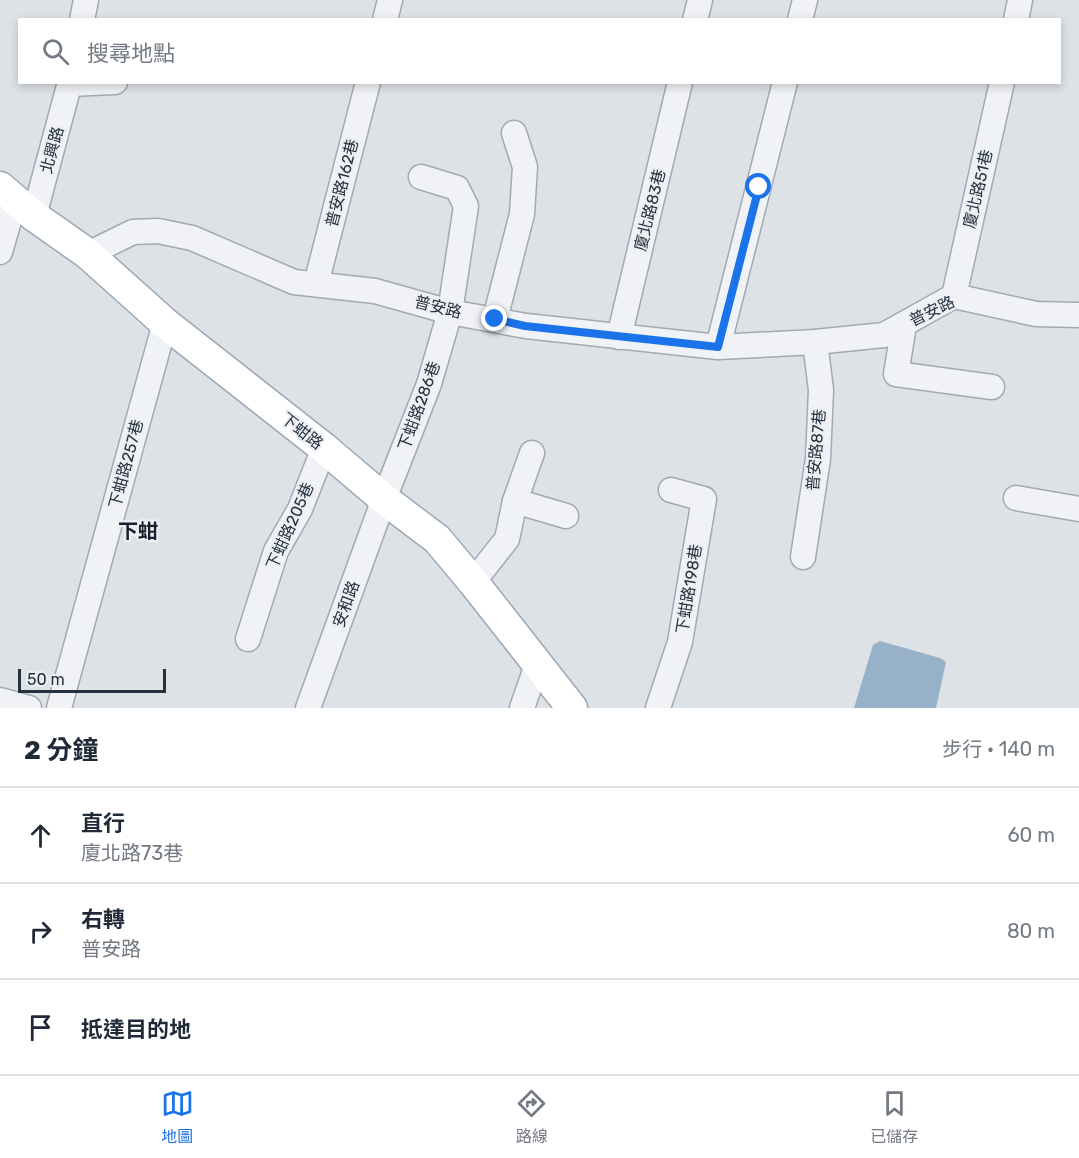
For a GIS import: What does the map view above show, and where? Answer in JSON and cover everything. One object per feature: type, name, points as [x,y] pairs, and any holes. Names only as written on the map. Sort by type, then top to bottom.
[{"type":"main road","name":"下蚶路","points":[[16,201],[88,254],[165,323],[437,539],[572,708]]},
{"type":"street","points":[[82,18],[86,0]]},
{"type":"street","points":[[386,18],[390,0]]},
{"type":"street","points":[[696,18],[700,0]]},
{"type":"street","points":[[800,18],[805,0]]},
{"type":"street","points":[[1016,18],[1020,0]]},
{"type":"street","name":"北興路","points":[[0,252],[16,201],[70,84]]},
{"type":"street","name":"普安路162巷","points":[[316,284],[367,84]]},
{"type":"street","name":"廈北路83巷","points":[[619,337],[680,84]]},
{"type":"street","points":[[718,347],[784,84]]},
{"type":"street","name":"廈北路51巷","points":[[954,296],[1002,84]]},
{"type":"street","points":[[495,319],[522,214],[525,167],[514,132]]},
{"type":"street","name":"下蚶路286巷","points":[[384,499],[429,384],[450,312],[466,206],[457,188],[421,177]]},
{"type":"street","name":"普安路","points":[[88,254],[133,232],[158,231],[192,238],[294,282],[375,291],[450,312],[525,326],[718,347],[815,342],[884,335],[954,296],[1036,314],[1079,315]]},
{"type":"street","name":"下蚶路257巷","points":[[59,708],[165,323]]},
{"type":"street","points":[[904,325],[896,375],[992,387]]},
{"type":"street","name":"普安路87巷","points":[[803,557],[818,459],[821,390],[815,342]]},
{"type":"street","name":"下蚶路205巷","points":[[248,639],[276,551],[300,509],[324,448]]},
{"type":"street","points":[[473,582],[507,539],[515,501],[532,453]]},
{"type":"street","name":"下蚶路198巷","points":[[658,708],[680,642],[704,499],[671,490]]},
{"type":"street","points":[[1016,498],[1079,509]]},
{"type":"street","name":"安和路","points":[[308,708],[384,499]]},
{"type":"street","points":[[515,501],[566,516]]},
{"type":"street","points":[[522,708],[537,665]]},
{"type":"street","points":[[0,700],[29,708]]},
{"type":"water","points":[[880,641],[940,658],[946,662],[936,708],[854,708],[873,645]]},
{"type":"district","name":"下蚶","points":[[138,531]]},
{"type":"route","points":[[495,319],[525,326],[718,347],[759,187]]}]
